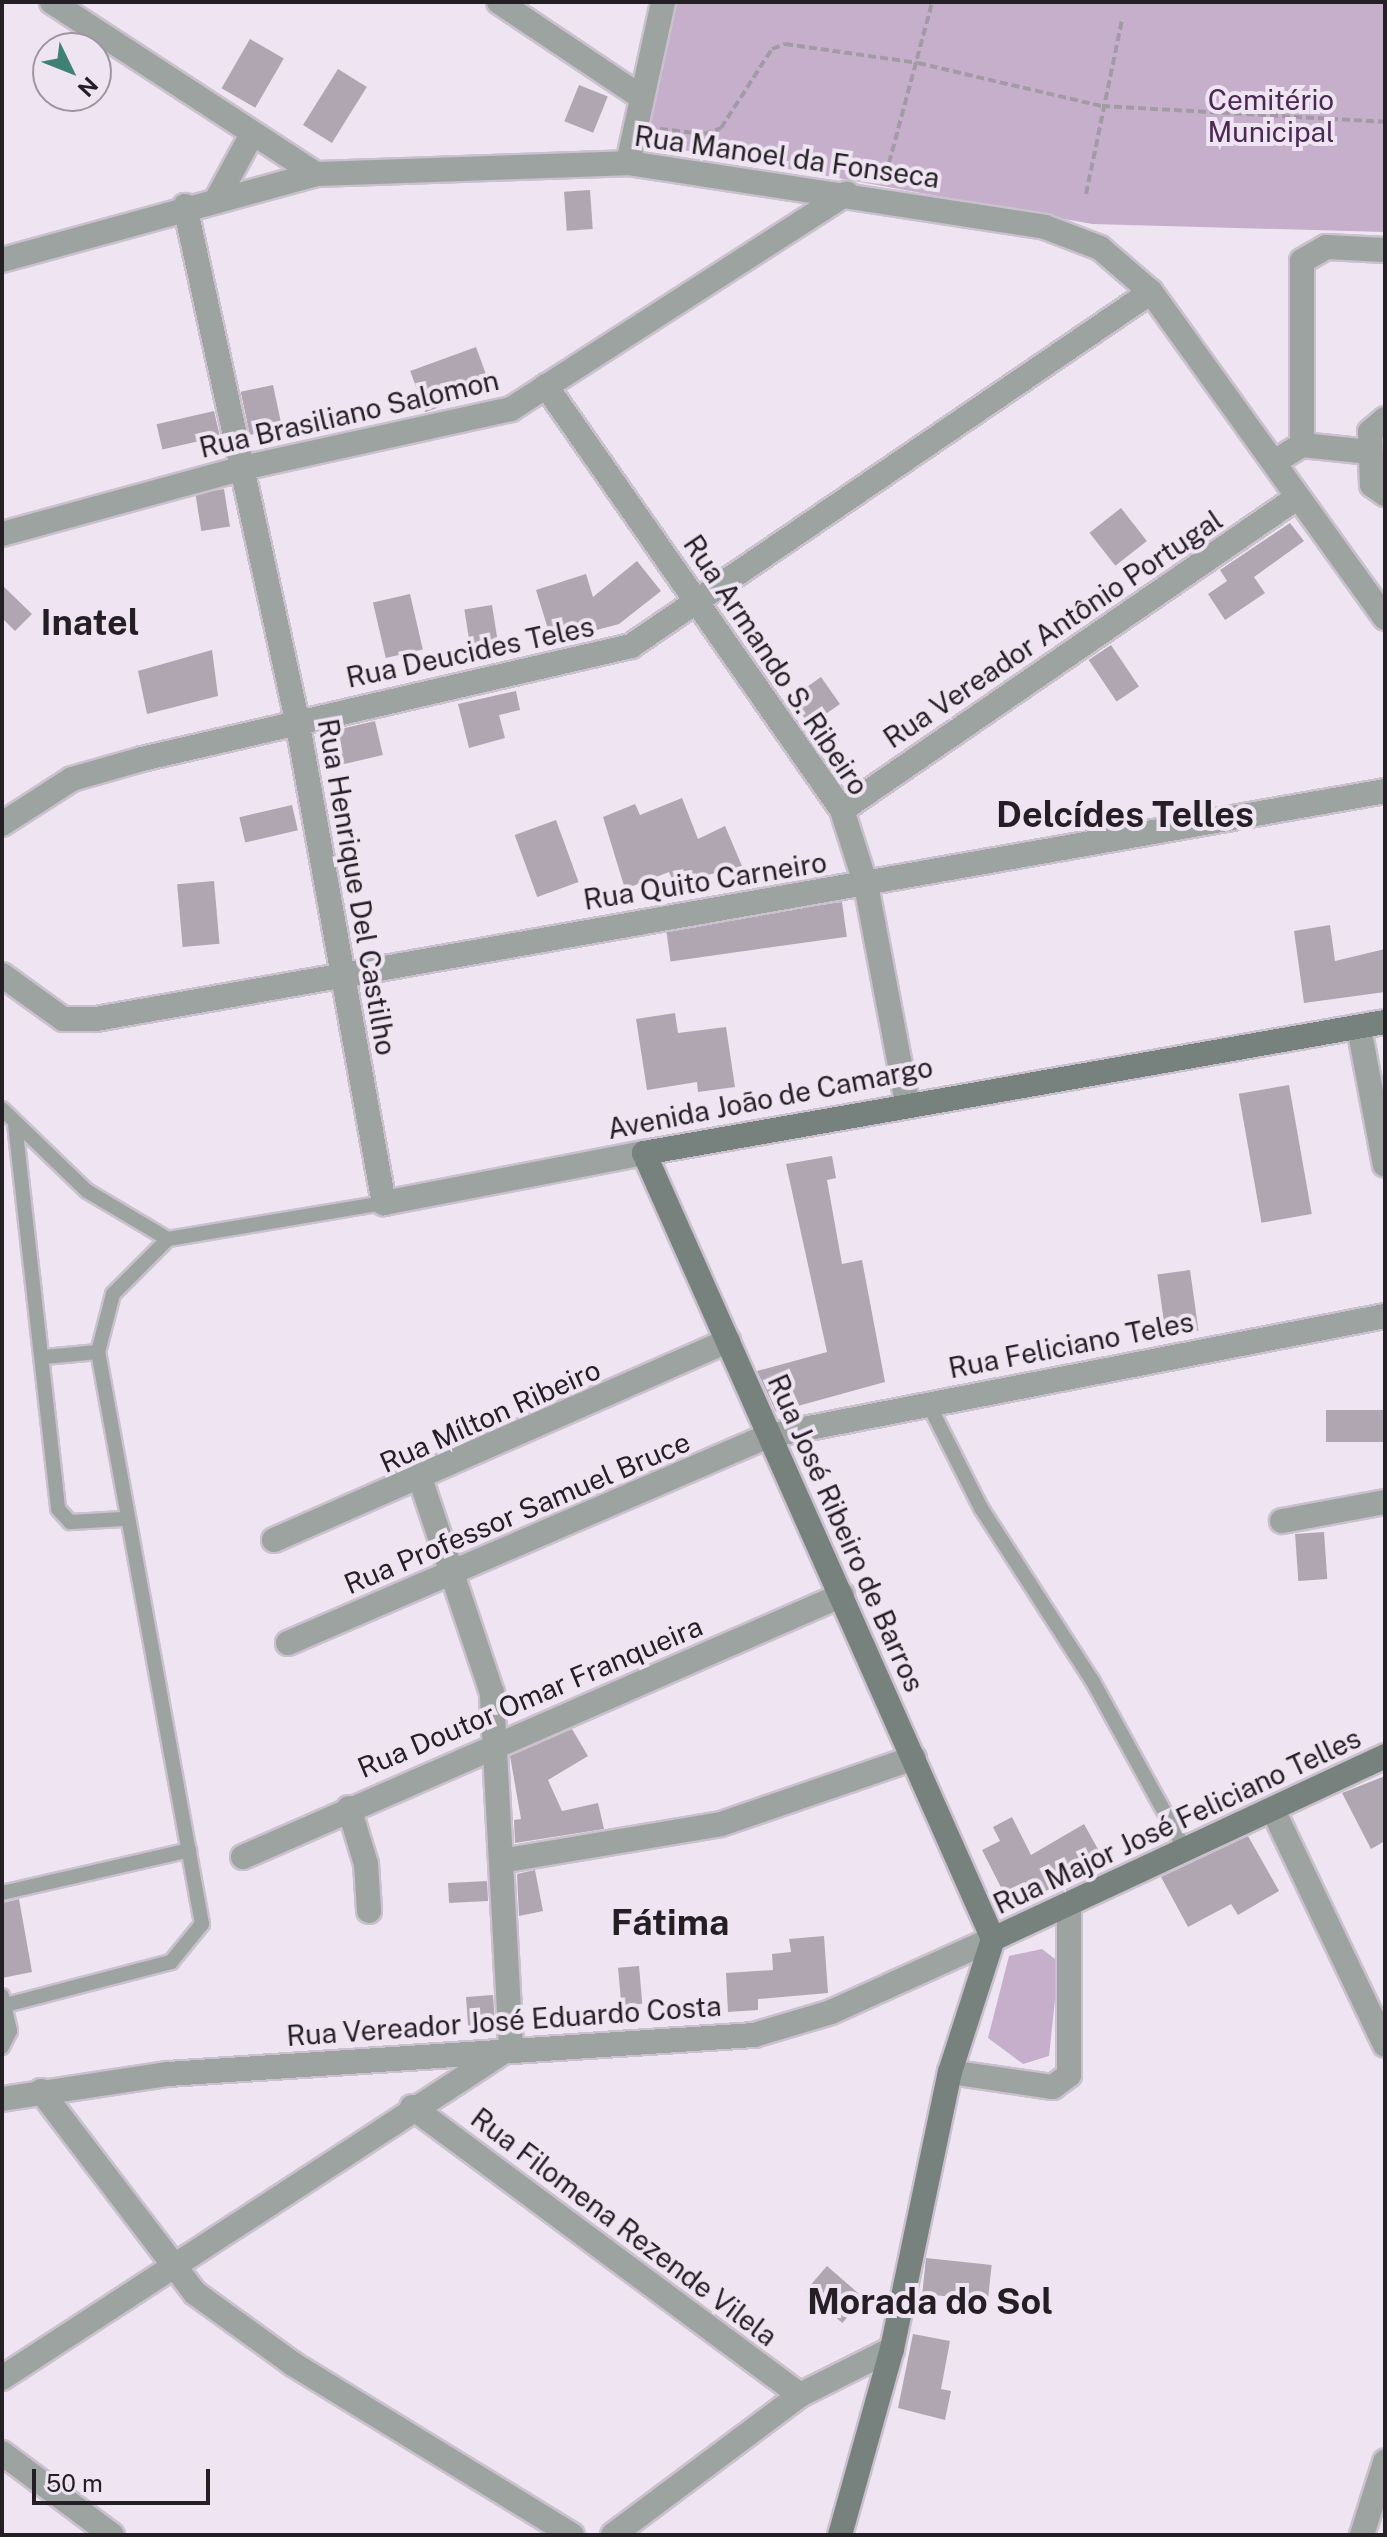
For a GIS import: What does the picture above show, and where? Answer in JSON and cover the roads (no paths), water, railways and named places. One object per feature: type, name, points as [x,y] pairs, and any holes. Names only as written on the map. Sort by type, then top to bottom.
[{"type":"main road","name":"Avenida João de Camargo","points":[[644,1153],[907,1101],[1385,1022]]},
{"type":"main road","name":"Rua José Ribeiro de Barros","points":[[644,1153],[993,1939]]},
{"type":"main road","name":"Rua Major José Feliciano Telles","points":[[993,1939],[1385,1756]]},
{"type":"main road","points":[[840,2535],[892,2349],[950,2072],[993,1939]]},
{"type":"street","points":[[52,2],[316,174]]},
{"type":"street","points":[[499,2],[638,95]]},
{"type":"street","points":[[628,163],[638,95],[663,2]]},
{"type":"street","points":[[218,197],[252,134]]},
{"type":"street","name":"Rua Manoel da Fonseca","points":[[2,260],[185,206],[316,174],[628,163],[847,193],[1079,237],[1151,292],[1276,461],[1298,497],[1385,618]]},
{"type":"street","name":"Rua Brasiliano Salomon","points":[[2,534],[243,468],[511,409],[847,193]]},
{"type":"street","name":"Rua Henrique Del Castilho","points":[[185,206],[297,720],[384,1203]]},
{"type":"street","points":[[1302,445],[1300,269],[1306,255],[1326,247],[1385,250]]},
{"type":"street","name":"Rua Deucides Teles","points":[[2,824],[72,779],[297,720],[575,664],[631,646],[1151,292]]},
{"type":"street","name":"Rua Armando S. Ribeiro","points":[[546,386],[842,810],[866,885],[907,1101]]},
{"type":"street","points":[[1385,419],[1371,429],[1370,452],[1374,489],[1385,494]]},
{"type":"street","points":[[1276,461],[1302,445],[1370,452]]},
{"type":"street","name":"Rua Vereador Antônio Portugal","points":[[842,810],[1298,497]]},
{"type":"street","name":"Rua Quito Carneiro","points":[[2,975],[36,1006],[63,1019],[96,1019],[340,971],[866,885],[1385,791]]},
{"type":"street","points":[[1359,1028],[1385,1165]]},
{"type":"street","name":"Avenida João de Camargo","points":[[384,1203],[644,1153]]},
{"type":"street","name":"Rua Feliciano Teles","points":[[768,1436],[1385,1316]]},
{"type":"street","name":"Rua Mílton Ribeiro","points":[[274,1540],[421,1481],[728,1341]]},
{"type":"street","name":"Rua Professor Samuel Bruce","points":[[288,1643],[458,1573],[768,1436]]},
{"type":"street","points":[[2,2378],[173,2268],[412,2107],[511,2047],[492,1693],[458,1573],[421,1481]]},
{"type":"street","points":[[1282,1521],[1385,1502]]},
{"type":"street","name":"Rua Doutor Omar Franqueira","points":[[243,1857],[349,1808],[842,1595]]},
{"type":"street","points":[[501,1861],[721,1824],[914,1758]]},
{"type":"street","points":[[349,1808],[366,1864],[369,1911]]},
{"type":"street","points":[[1273,1810],[1385,2045]]},
{"type":"street","points":[[950,2072],[1053,2087],[1069,2075],[1069,1904]]},
{"type":"street","name":"Rua Vereador José Eduardo Costa","points":[[2,2099],[41,2091],[511,2047],[789,2027],[993,1939]]},
{"type":"street","points":[[41,2091],[195,2293],[293,2364],[572,2535]]},
{"type":"street","name":"Rua Filomena Rezende Vilela","points":[[412,2107],[800,2395]]},
{"type":"street","points":[[613,2535],[800,2395],[892,2349]]},
{"type":"street","points":[[2,2453],[112,2535]]},
{"type":"street","points":[[1362,2535],[1385,2462]]},
{"type":"lane","points":[[2,1109],[87,1191],[168,1239],[113,1294],[98,1352],[124,1519],[202,1924],[186,1951],[171,1962],[3,2003],[10,2031],[2,2047]]},
{"type":"lane","points":[[15,1124],[44,1357],[58,1509],[70,1522],[124,1519]]},
{"type":"lane","name":"Avenida João de Camargo","points":[[168,1239],[384,1203]]},
{"type":"lane","points":[[44,1357],[98,1352]]},
{"type":"lane","points":[[928,1403],[981,1508],[1092,1680],[1186,1851]]},
{"type":"lane","points":[[2,1893],[189,1850]]},
{"type":"district","name":"Inatel","points":[[90,623]]},
{"type":"district","name":"Delcídes Telles","points":[[1125,815]]},
{"type":"district","name":"Fátima","points":[[670,1923]]},
{"type":"district","name":"Morada do Sol","points":[[930,2302]]},
{"type":"park label","name":"Cemitério Municipal","points":[[1271,116]]}]
